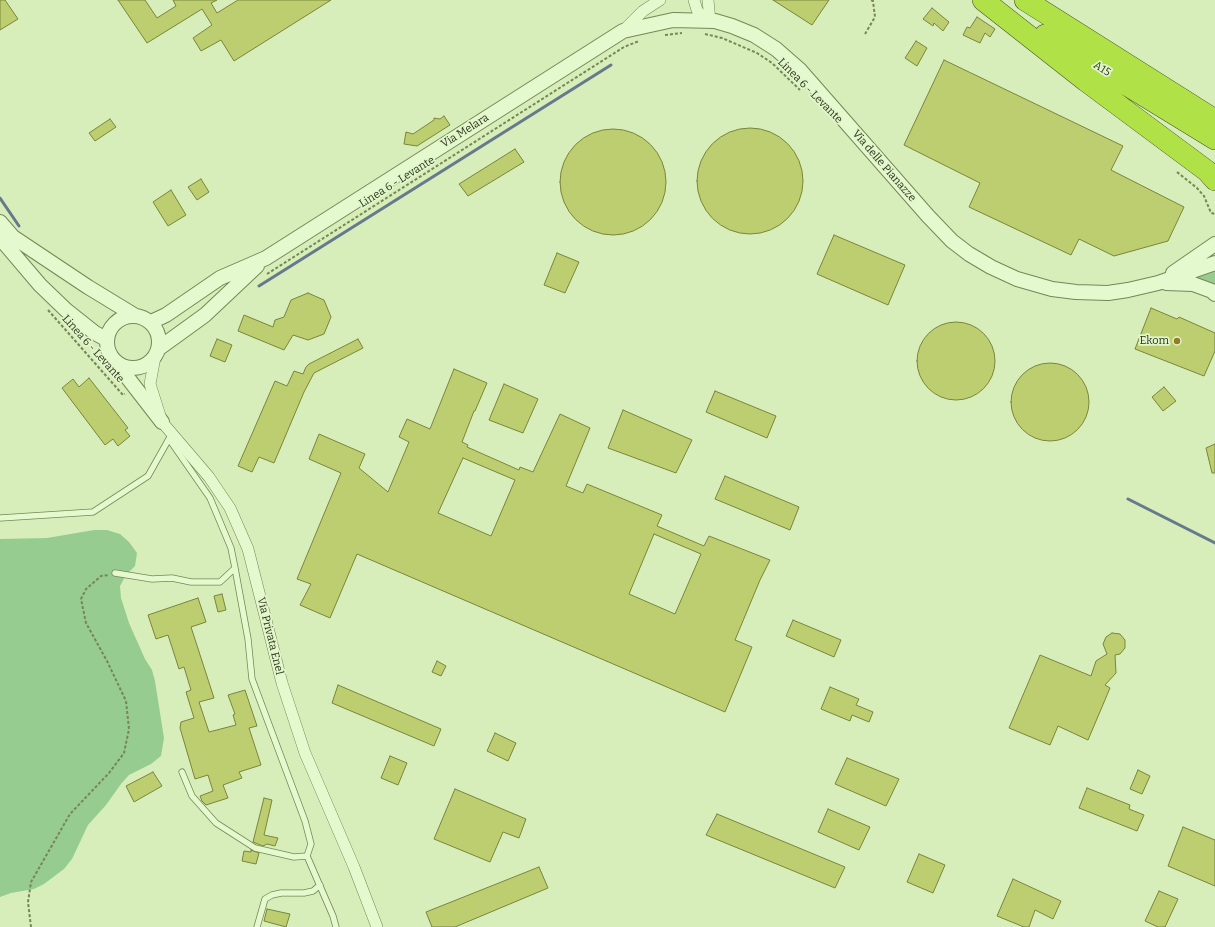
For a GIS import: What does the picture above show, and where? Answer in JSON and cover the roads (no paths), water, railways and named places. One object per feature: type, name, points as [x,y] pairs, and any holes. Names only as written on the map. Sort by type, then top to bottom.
[{"type":"highway","points":[[983,0],[1086,81],[1207,171],[1215,180]]},
{"type":"highway","name":"A15","points":[[989,0],[1215,139]]},
{"type":"highway","name":"A15","points":[[1025,0],[1215,120]]},
{"type":"street","name":"Via Melara","points":[[266,258],[623,31],[643,11],[660,0]]},
{"type":"street","points":[[694,0],[705,25]]},
{"type":"street","points":[[705,25],[708,0]]},
{"type":"street","name":"Via delle Pianazze","points":[[623,31],[673,20],[705,25],[732,26],[754,35],[776,49],[800,70],[928,216],[952,241],[991,268],[1017,279],[1052,289],[1076,292],[1108,292],[1128,290],[1158,283],[1215,263]]},
{"type":"street","points":[[0,222],[7,238],[40,285],[66,310],[95,333],[106,339]]},
{"type":"street","points":[[7,238],[134,315],[143,317],[151,322],[158,335],[157,353]]},
{"type":"street","name":"Via delle Pianazze","points":[[1158,283],[1215,244]]},
{"type":"street","points":[[151,322],[166,315],[220,278],[266,258]]},
{"type":"street","points":[[116,363],[126,368],[137,368],[147,365],[157,353],[205,315],[266,258]]},
{"type":"street","name":"Via delle Pianazze","points":[[1158,283],[1193,284],[1212,291],[1215,294]]},
{"type":"street","points":[[134,315],[124,317],[115,322],[109,329],[106,339],[106,348],[110,357],[162,422]]},
{"type":"street","name":"Via Privata Enel","points":[[157,353],[150,384],[162,422],[170,436],[209,477],[230,508],[245,542],[265,611],[282,683],[305,753],[354,867],[377,927]]},
{"type":"lane","points":[[0,518],[93,512],[148,476],[170,436],[210,498],[231,548],[248,639],[252,679],[305,821],[311,844],[307,856],[333,916],[336,927]]},
{"type":"lane","points":[[115,573],[152,579],[172,578],[191,582],[220,582],[235,568]]},
{"type":"lane","points":[[182,772],[192,796],[216,822],[254,848],[294,857],[307,856]]},
{"type":"lane","points":[[257,927],[265,899],[272,895],[281,893],[304,893],[313,891],[320,886]]},
{"type":"waterway","points":[[259,286],[611,65]]},
{"type":"waterway","points":[[0,198],[19,226]]},
{"type":"waterway","points":[[1128,499],[1215,543]]},
{"type":"place","name":"Ekom","points":[[1177,341]]}]
